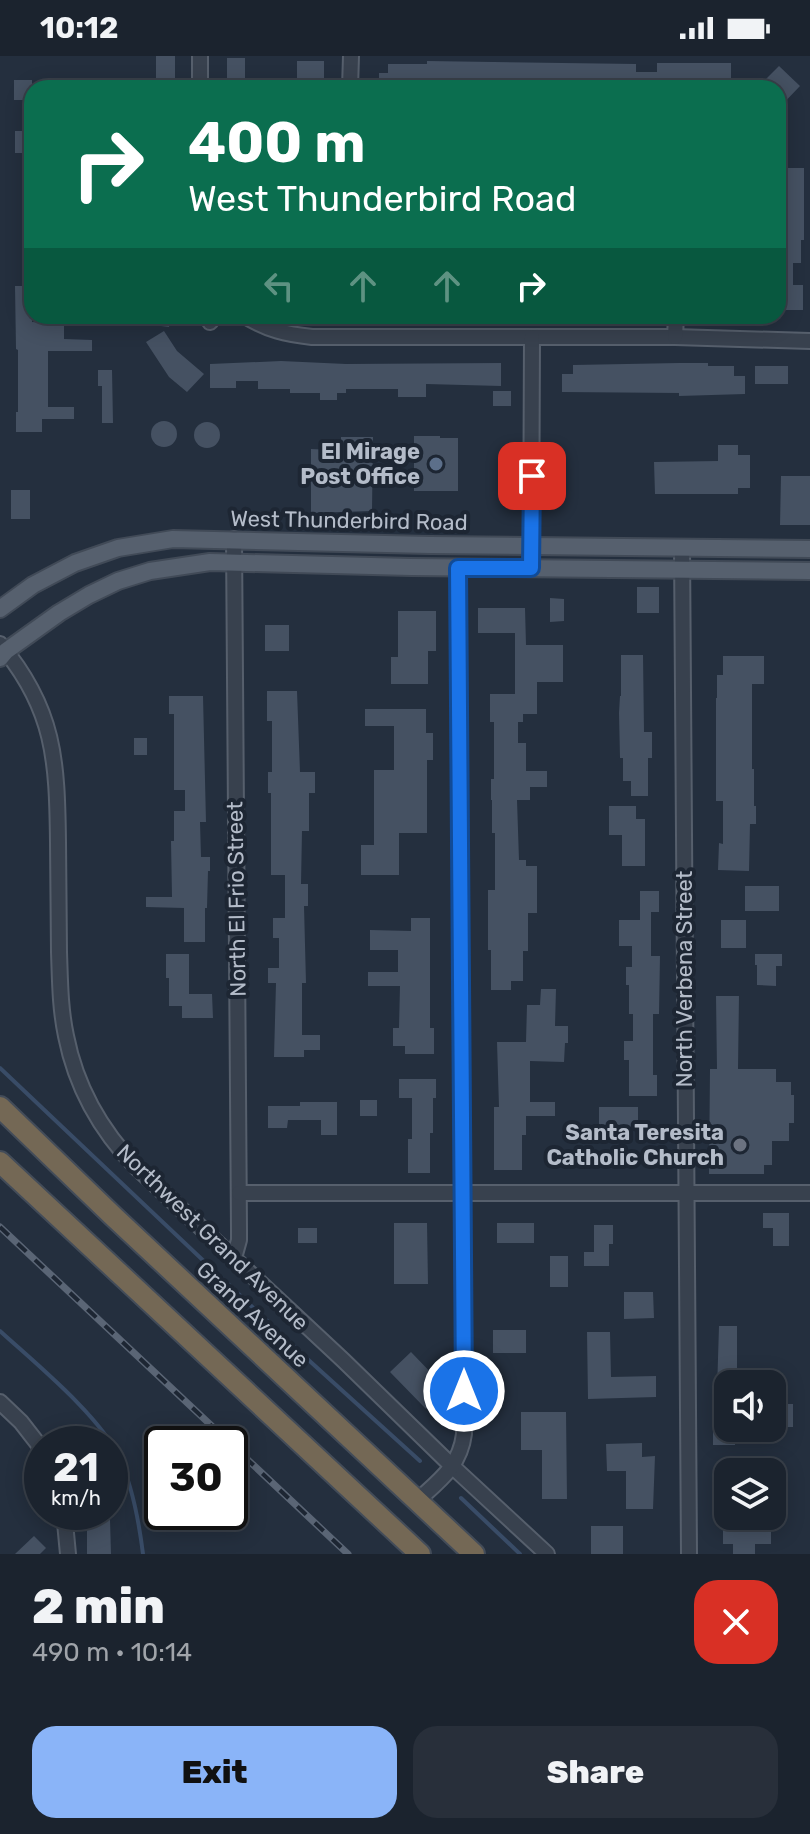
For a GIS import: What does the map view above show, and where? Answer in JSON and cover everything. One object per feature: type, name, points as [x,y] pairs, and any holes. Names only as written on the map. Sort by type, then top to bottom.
[{"type":"highway","name":"Grand Avenue","points":[[0,1107],[474,1554]]},
{"type":"highway","points":[[0,1162],[420,1554]]},
{"type":"main road","name":"West Thunderbird Road","points":[[0,609],[41,580],[75,563],[118,548],[173,539],[810,549]]},
{"type":"main road","name":"West Thunderbird Road","points":[[2,651],[59,613],[118,581],[150,571],[210,562],[810,571]]},
{"type":"street","points":[[200,56],[200,80]]},
{"type":"street","points":[[350,80],[351,56]]},
{"type":"street","points":[[257,324],[285,334],[312,337],[675,337],[810,341]]},
{"type":"street","points":[[675,337],[676,324]]},
{"type":"street","points":[[531,568],[532,337]]},
{"type":"street","name":"North El Frio Street","points":[[234,539],[239,1193],[239,1240],[234,1258]]},
{"type":"street","name":"North Verbena Street","points":[[682,547],[689,1554]]},
{"type":"street","points":[[417,1501],[453,1467],[462,1449],[464,1434],[458,568]]},
{"type":"street","name":"Northwest Grand Avenue","points":[[2,651],[23,674],[35,695],[53,750],[57,788],[60,1002],[66,1038],[78,1079],[90,1105],[115,1144],[137,1168],[547,1554]]},
{"type":"street","points":[[239,1193],[810,1193]]},
{"type":"street","points":[[0,1402],[24,1426]]},
{"type":"street","points":[[66,1530],[68,1554]]},
{"type":"building","points":[[156,56],[175,56],[175,80],[156,80]]},
{"type":"building","points":[[227,58],[245,58],[245,80],[227,80]]},
{"type":"building","points":[[297,61],[324,61],[324,80],[297,80]]},
{"type":"building","points":[[427,61],[636,64],[636,72],[657,72],[657,63],[731,63],[731,80],[379,80],[379,73],[388,73],[388,64],[427,64]]},
{"type":"building","points":[[779,66],[800,86],[786,101],[786,80],[765,80]]},
{"type":"building","points":[[14,80],[24,80],[24,100],[14,100]]},
{"type":"building","points":[[15,131],[24,131],[24,153],[15,153]]},
{"type":"building","points":[[786,168],[804,168],[804,240],[801,240],[801,263],[793,263],[793,285],[803,285],[803,310],[786,310]]},
{"type":"building","points":[[15,286],[24,286],[24,324],[64,324],[64,339],[92,340],[92,351],[48,351],[48,407],[74,407],[74,419],[42,419],[42,432],[16,432]]},
{"type":"building","points":[[164,331],[177,351],[204,374],[187,392],[169,377],[146,342]]},
{"type":"building","points":[[281,361],[346,364],[501,363],[501,386],[426,384],[426,397],[398,397],[398,389],[346,389],[346,393],[337,393],[337,400],[320,400],[320,393],[258,389],[258,381],[236,381],[236,388],[210,388],[210,364]]},
{"type":"building","points":[[708,363],[708,366],[734,366],[734,376],[745,376],[745,394],[679,396],[679,393],[562,392],[562,374],[573,374],[573,365]]},
{"type":"building","points":[[755,366],[788,366],[788,384],[755,384]]},
{"type":"building","points":[[98,370],[112,370],[113,423],[102,423],[102,386],[98,386]]},
{"type":"building","points":[[493,391],[511,391],[511,406],[493,406]]},
{"type":"building","points":[[164,421],[173,425],[177,434],[173,443],[164,447],[155,443],[151,434],[155,425]]},
{"type":"building","points":[[207,422],[216,426],[220,435],[216,444],[207,448],[198,444],[194,435],[198,426]]},
{"type":"building","name":"El Mirage Post Office","points":[[414,436],[458,438],[458,491],[414,491]]},
{"type":"building","points":[[341,437],[373,437],[372,511],[311,513],[311,449],[332,450],[332,442],[341,442]]},
{"type":"building","points":[[718,445],[738,445],[738,455],[750,455],[750,488],[738,488],[738,494],[655,494],[654,462],[718,461]]},
{"type":"building","points":[[781,476],[810,476],[810,525],[780,525]]},
{"type":"building","points":[[11,490],[30,490],[30,519],[11,519]]},
{"type":"building","points":[[637,587],[659,587],[659,613],[637,613]]},
{"type":"building","points":[[550,598],[564,599],[564,621],[550,622]]},
{"type":"building","points":[[478,608],[525,608],[526,645],[563,645],[563,682],[537,682],[537,714],[523,714],[523,722],[518,722],[518,743],[526,743],[526,771],[547,771],[547,787],[530,787],[530,800],[517,800],[519,860],[526,860],[526,866],[537,866],[537,913],[528,913],[528,951],[523,951],[523,981],[511,981],[511,990],[491,990],[491,950],[488,950],[488,890],[495,890],[495,833],[492,833],[491,800],[494,722],[490,722],[490,694],[515,694],[515,633],[478,633]]},
{"type":"building","points":[[398,611],[436,611],[436,651],[428,651],[428,684],[391,684],[391,657],[398,657]]},
{"type":"building","points":[[265,625],[289,625],[289,651],[265,651]]},
{"type":"building","points":[[621,655],[643,655],[644,732],[652,732],[648,796],[631,796],[631,781],[623,781],[619,713]]},
{"type":"building","points":[[723,656],[764,656],[764,684],[752,684],[752,769],[756,824],[750,824],[749,871],[718,870],[719,843],[723,844],[723,801],[716,801],[716,698],[717,675],[723,675]]},
{"type":"building","points":[[267,691],[297,691],[300,772],[315,772],[315,793],[309,793],[309,831],[302,831],[301,884],[308,884],[308,906],[304,906],[306,983],[302,983],[302,1035],[320,1035],[320,1050],[304,1050],[304,1057],[274,1057],[276,983],[268,983],[268,968],[279,968],[279,938],[273,938],[273,918],[285,918],[285,875],[271,875],[268,772],[272,772],[272,721],[267,721]]},
{"type":"building","points":[[169,696],[203,696],[206,822],[200,822],[201,857],[210,857],[205,942],[184,942],[184,908],[146,907],[146,897],[172,897],[174,811],[185,811],[185,790],[174,790],[174,714],[169,714]]},
{"type":"building","points":[[365,709],[426,709],[426,733],[433,733],[433,760],[427,760],[427,833],[399,833],[399,875],[361,875],[361,845],[374,845],[374,770],[394,770],[394,726],[365,726]]},
{"type":"building","points":[[134,738],[147,738],[147,755],[134,755]]},
{"type":"building","points":[[609,806],[636,806],[636,819],[645,819],[645,866],[622,866],[622,835],[609,835]]},
{"type":"building","points":[[745,886],[779,886],[779,911],[745,911]]},
{"type":"building","points":[[640,891],[659,891],[659,912],[651,912],[651,956],[660,956],[659,1014],[653,1014],[653,1075],[657,1075],[657,1096],[629,1096],[629,1060],[624,1060],[624,1041],[633,1041],[633,1014],[629,1014],[629,985],[626,985],[626,967],[632,967],[632,946],[619,946],[619,920],[640,920]]},
{"type":"building","points":[[411,918],[430,918],[430,1028],[434,1028],[434,1054],[405,1054],[405,1046],[393,1046],[393,1028],[399,1028],[400,986],[368,986],[368,972],[398,972],[398,950],[370,950],[370,930],[411,931]]},
{"type":"building","points":[[721,920],[746,920],[746,948],[721,948]]},
{"type":"building","points":[[166,954],[189,954],[189,994],[212,994],[213,1018],[182,1018],[182,1006],[169,1006]]},
{"type":"building","points":[[755,954],[782,954],[782,966],[776,966],[776,986],[757,985]]},
{"type":"building","points":[[541,989],[556,989],[555,1026],[568,1026],[568,1043],[565,1043],[564,1062],[530,1061],[530,1102],[555,1102],[555,1116],[526,1116],[526,1135],[522,1135],[522,1170],[494,1170],[494,1107],[499,1107],[497,1042],[526,1042],[527,1005],[540,1005]]},
{"type":"building","points":[[716,996],[739,996],[738,1069],[776,1069],[776,1082],[791,1082],[794,1123],[789,1123],[789,1141],[772,1141],[772,1165],[764,1165],[764,1174],[709,1174],[710,1069],[717,1069]]},
{"type":"building","points":[[399,1079],[436,1079],[433,1133],[430,1133],[430,1173],[408,1173],[412,1098],[399,1098]]},
{"type":"building","points":[[360,1100],[377,1100],[377,1116],[360,1116]]},
{"type":"building","points":[[300,1102],[337,1102],[337,1135],[321,1135],[321,1120],[288,1120],[287,1128],[268,1128],[268,1106],[300,1106]]},
{"type":"building","points":[[599,1107],[638,1107],[638,1130],[599,1130]]},
{"type":"building","points":[[763,1213],[789,1213],[789,1246],[773,1246],[773,1228],[763,1228]]},
{"type":"building","points":[[394,1223],[427,1223],[428,1284],[394,1284]]},
{"type":"building","points":[[497,1223],[534,1223],[534,1243],[497,1243]]},
{"type":"building","points":[[594,1225],[613,1225],[609,1266],[584,1266],[584,1252],[594,1252]]},
{"type":"building","points":[[298,1228],[317,1228],[317,1243],[298,1243]]},
{"type":"building","points":[[550,1256],[568,1256],[568,1287],[550,1287]]},
{"type":"building","points":[[624,1292],[653,1292],[654,1318],[624,1319]]},
{"type":"building","points":[[719,1326],[737,1326],[737,1369],[750,1370],[718,1370]]},
{"type":"building","points":[[493,1330],[526,1330],[526,1353],[493,1353]]},
{"type":"building","points":[[587,1332],[610,1332],[611,1377],[656,1376],[656,1397],[588,1399]]},
{"type":"building","points":[[411,1352],[437,1379],[431,1384],[441,1395],[426,1409],[390,1372]]},
{"type":"building","points":[[786,1404],[793,1404],[793,1427],[786,1427]]},
{"type":"building","points":[[521,1412],[566,1412],[567,1499],[542,1499],[542,1450],[521,1450]]},
{"type":"building","points":[[713,1428],[714,1442],[735,1442],[735,1445],[713,1445]]},
{"type":"building","points":[[642,1443],[642,1457],[655,1456],[653,1509],[626,1509],[626,1471],[607,1471],[606,1444]]},
{"type":"building","points":[[591,1526],[623,1526],[623,1554],[591,1554]]},
{"type":"building","points":[[87,1530],[110,1530],[111,1554],[87,1554]]},
{"type":"building","points":[[723,1530],[771,1530],[771,1544],[755,1544],[755,1554],[733,1554],[733,1544],[723,1544]]},
{"type":"building","points":[[34,1536],[46,1548],[40,1554],[15,1554]]},
{"type":"waterway","points":[[0,1068],[303,1355],[420,1461]]},
{"type":"waterway","points":[[0,1331],[65,1390],[110,1441],[132,1492],[143,1554]]},
{"type":"waterway","points":[[461,1498],[520,1554]]},
{"type":"railway","points":[[0,1227],[348,1554]]},
{"type":"place","name":"El Mirage Post Office","points":[[436,464]]},
{"type":"place","name":"Santa Teresita Catholic Church","points":[[740,1145]]},
{"type":"route","points":[[464,1391],[458,568],[531,568],[532,476]]}]
